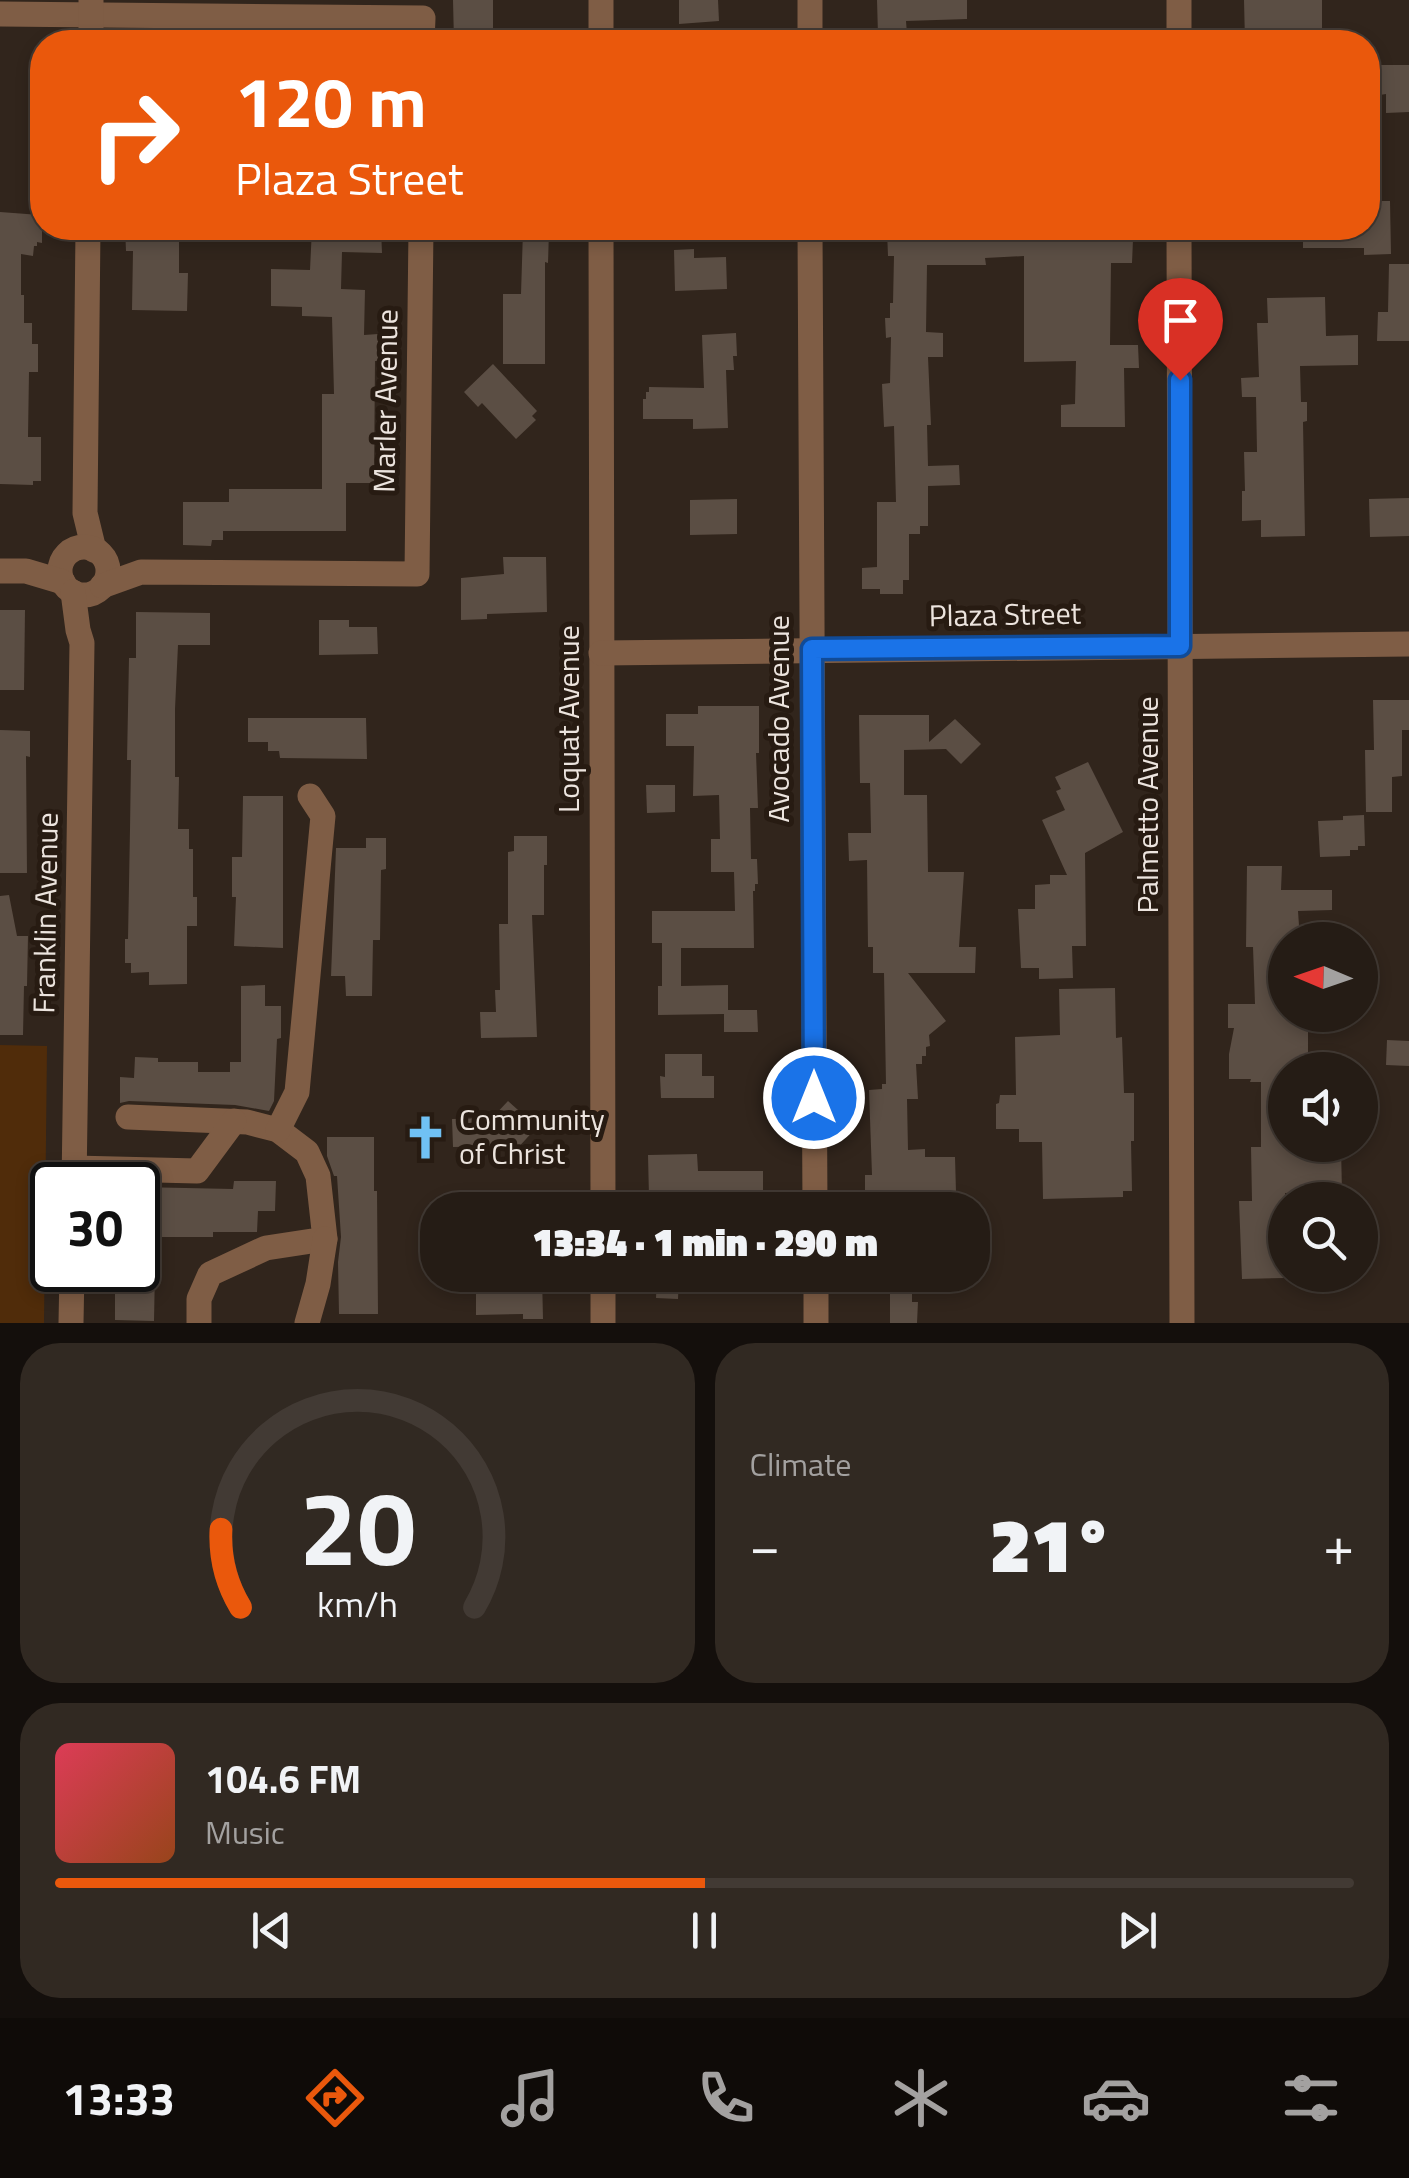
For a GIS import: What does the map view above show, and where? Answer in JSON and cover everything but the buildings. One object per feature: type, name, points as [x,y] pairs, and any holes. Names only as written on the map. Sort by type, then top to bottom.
[{"type":"street","points":[[601,0],[601,30]]},
{"type":"street","points":[[810,0],[810,30]]},
{"type":"street","points":[[1179,0],[1179,30]]},
{"type":"street","points":[[0,14],[91,7],[423,30]]},
{"type":"street","points":[[13,571],[83,571],[88,240]]},
{"type":"street","name":"Marler Avenue","points":[[83,571],[417,574],[420,240]]},
{"type":"street","name":"Loquat Avenue","points":[[601,240],[603,1192]]},
{"type":"street","name":"Avocado Avenue","points":[[810,240],[815,1192]]},
{"type":"street","name":"Palmetto Avenue","points":[[1180,240],[1182,1323]]},
{"type":"street","name":"Franklin Avenue","points":[[74,1162],[82,643],[78,630],[83,571]]},
{"type":"street","name":"Plaza Street","points":[[601,652],[1409,644]]},
{"type":"street","points":[[278,1130],[297,1092],[323,816],[310,796]]},
{"type":"street","points":[[128,1117],[247,1122],[278,1130],[307,1152],[318,1176],[325,1239],[318,1284],[306,1323]]},
{"type":"street","points":[[160,1173],[197,1171],[234,1121]]},
{"type":"street","points":[[199,1323],[198,1299],[210,1274],[266,1248],[325,1239]]},
{"type":"street","points":[[71,1323],[72,1292]]},
{"type":"street","points":[[603,1292],[603,1323]]},
{"type":"street","points":[[816,1292],[816,1323]]},
{"type":"shaded area","points":[[0,1045],[47,1046],[46,1162],[30,1162],[30,1292],[44,1292],[44,1323],[0,1323]]},
{"type":"place","name":"Community of Christ","points":[[426,1137]]},
{"type":"route","points":[[814,1098],[812,649],[1180,646],[1180,380]]}]
